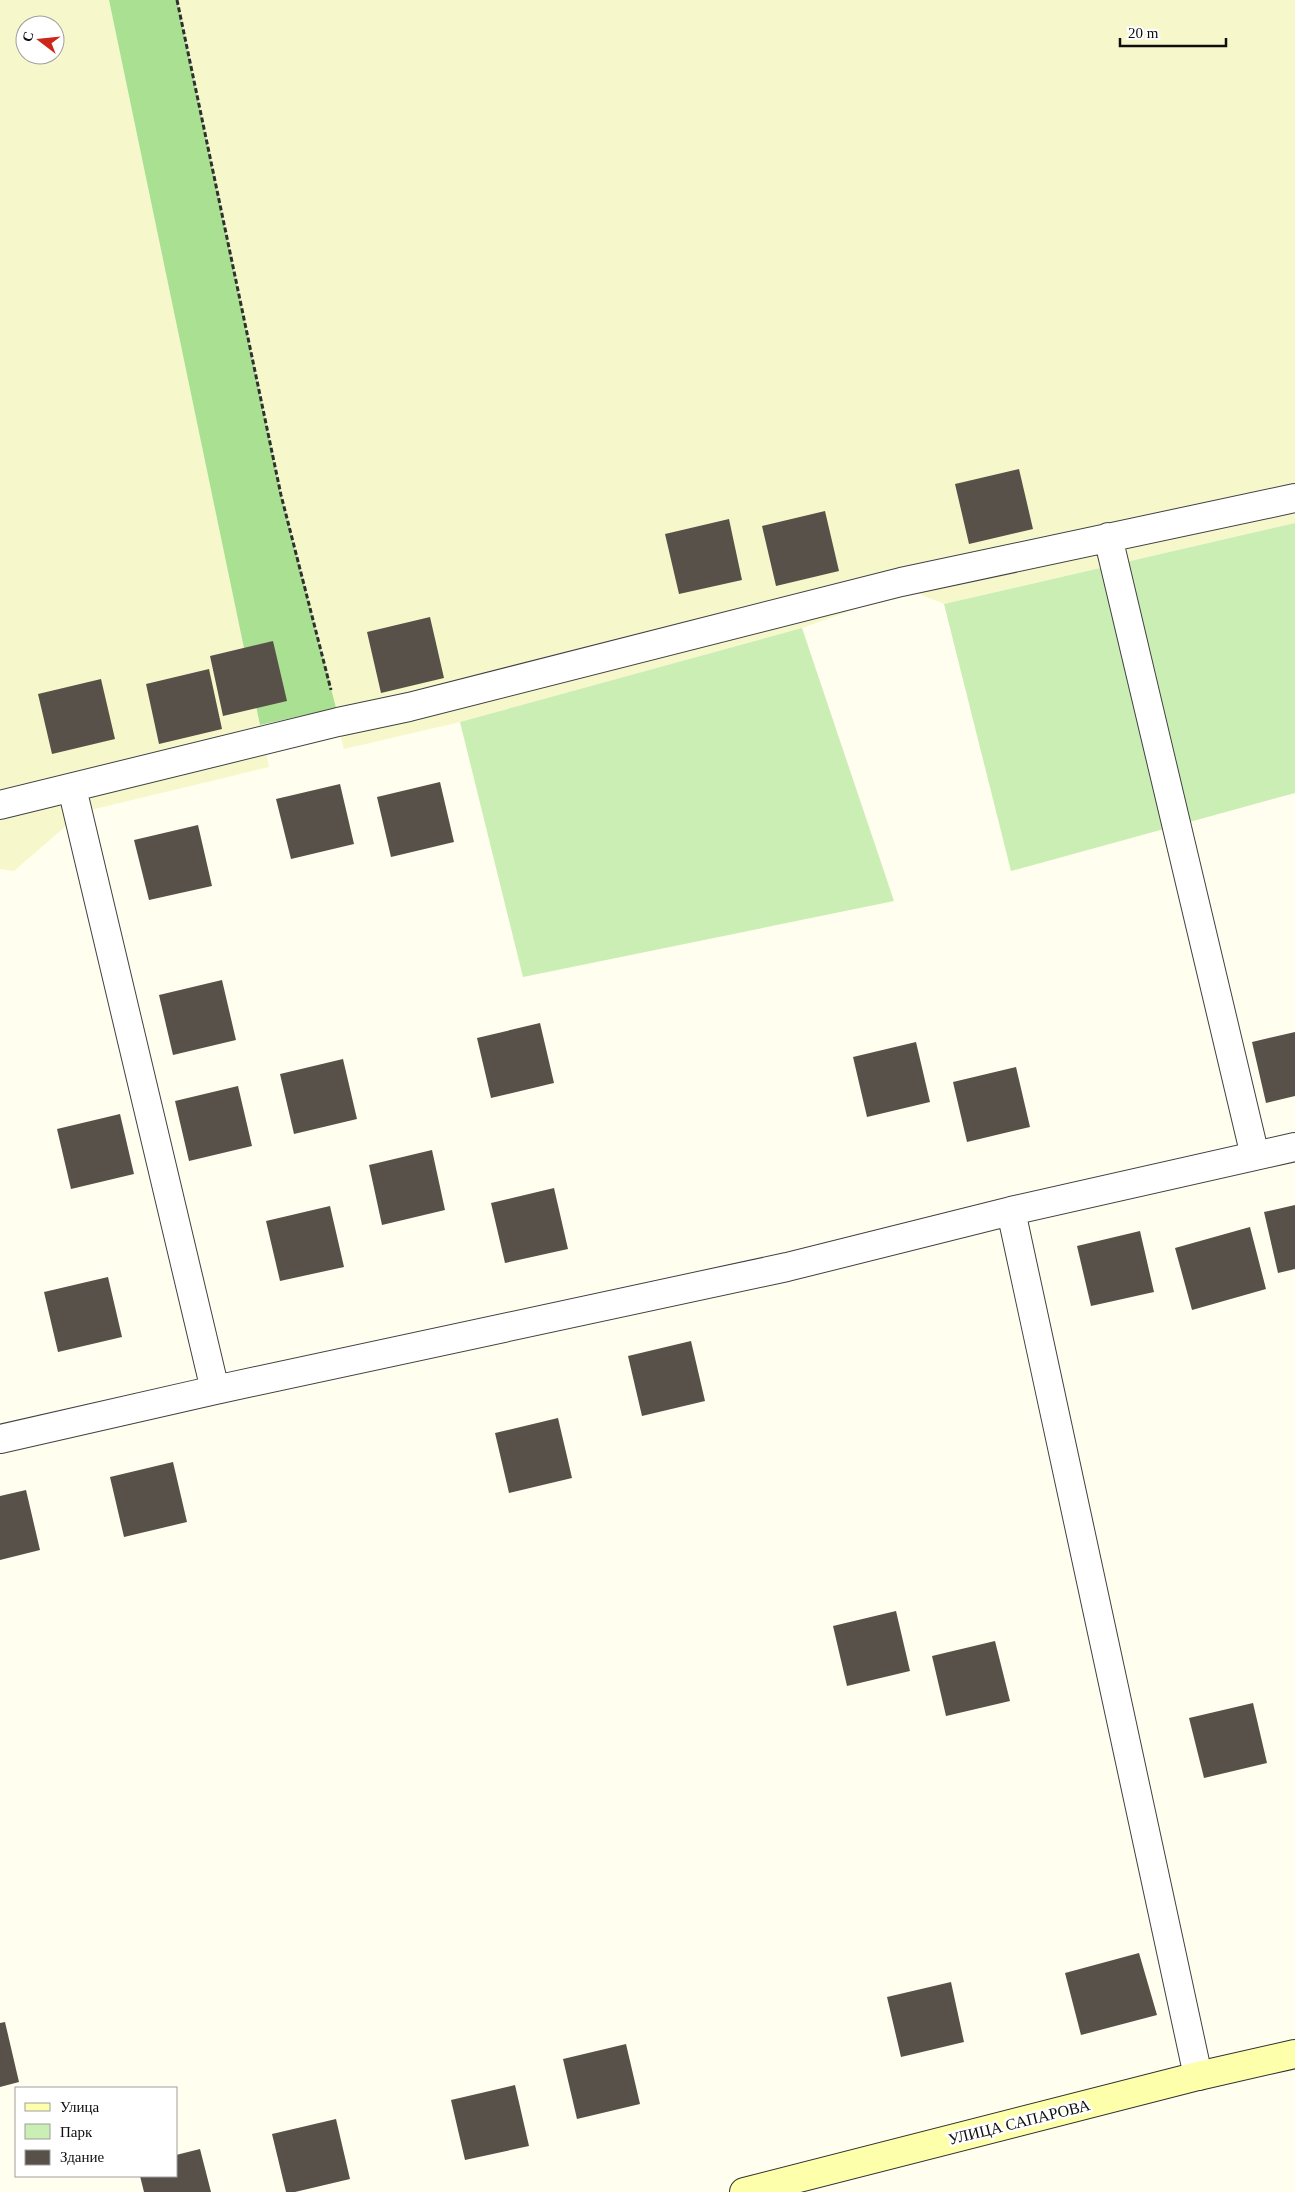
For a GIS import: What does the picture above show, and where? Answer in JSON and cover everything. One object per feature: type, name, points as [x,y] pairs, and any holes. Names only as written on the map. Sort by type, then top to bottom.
[{"type":"main road","name":"УЛИЦА САПАРОВА","points":[[744,2192],[1198,2076],[1295,2054]]},
{"type":"street","points":[[0,805],[338,722],[428,702],[901,582],[1295,498]]},
{"type":"street","points":[[1108,537],[1255,1156]]},
{"type":"street","points":[[72,788],[215,1390]]},
{"type":"street","points":[[0,1439],[215,1390],[787,1267],[1011,1211],[1295,1147]]},
{"type":"street","points":[[1011,1211],[1198,2076]]},
{"type":"path","points":[[177,0],[281,495],[333,699]]},
{"type":"green space","points":[[0,0],[109,0],[269,767],[82,812],[14,871],[0,869]]},
{"type":"green space","points":[[109,0],[177,0],[281,495],[336,708],[260,725]]},
{"type":"green space","points":[[177,0],[1295,0],[1295,523],[944,604],[909,590],[802,628],[460,722],[344,749],[281,495]]},
{"type":"green space","points":[[1295,523],[1295,793],[1011,871],[944,604]]},
{"type":"green space","points":[[802,628],[894,901],[523,977],[460,722]]},
{"type":"building","points":[[1019,469],[1033,529],[969,544],[955,484]]},
{"type":"building","points":[[825,511],[839,571],[776,586],[762,526]]},
{"type":"building","points":[[729,519],[742,580],[679,594],[665,534]]},
{"type":"building","points":[[430,617],[444,678],[381,693],[367,632]]},
{"type":"building","points":[[273,641],[287,701],[223,716],[210,656]]},
{"type":"building","points":[[209,669],[222,729],[159,744],[146,684]]},
{"type":"building","points":[[101,679],[115,739],[52,754],[38,694]]},
{"type":"building","points":[[440,782],[454,842],[391,857],[377,797]]},
{"type":"building","points":[[340,784],[354,844],[291,859],[276,799]]},
{"type":"building","points":[[198,825],[212,886],[149,900],[134,840]]},
{"type":"building","points":[[222,980],[236,1040],[173,1055],[159,995]]},
{"type":"building","points":[[540,1023],[554,1083],[491,1098],[477,1038]]},
{"type":"building","points":[[1295,1032],[1295,1096],[1266,1103],[1252,1042]]},
{"type":"building","points":[[916,1042],[930,1102],[867,1117],[853,1057]]},
{"type":"building","points":[[343,1059],[357,1119],[294,1134],[280,1074]]},
{"type":"building","points":[[1016,1067],[1030,1127],[967,1142],[953,1082]]},
{"type":"building","points":[[238,1086],[252,1146],[189,1161],[175,1101]]},
{"type":"building","points":[[120,1114],[134,1174],[71,1189],[57,1129]]},
{"type":"building","points":[[432,1150],[445,1210],[382,1225],[369,1165]]},
{"type":"building","points":[[554,1188],[568,1249],[505,1263],[491,1203]]},
{"type":"building","points":[[1295,1205],[1295,1269],[1278,1273],[1264,1212]]},
{"type":"building","points":[[330,1206],[344,1267],[280,1281],[266,1221]]},
{"type":"building","points":[[1250,1227],[1266,1289],[1192,1310],[1175,1248]]},
{"type":"building","points":[[1140,1231],[1154,1292],[1091,1306],[1077,1246]]},
{"type":"building","points":[[108,1277],[122,1337],[58,1352],[44,1292]]},
{"type":"building","points":[[691,1341],[705,1401],[642,1416],[628,1356]]},
{"type":"building","points":[[558,1418],[572,1478],[509,1493],[495,1433]]},
{"type":"building","points":[[173,1462],[187,1522],[124,1537],[110,1477]]},
{"type":"building","points":[[26,1490],[40,1550],[0,1560],[0,1496]]},
{"type":"building","points":[[896,1611],[910,1671],[847,1686],[833,1626]]},
{"type":"building","points":[[995,1641],[1010,1701],[946,1716],[932,1656]]},
{"type":"building","points":[[1253,1703],[1267,1763],[1204,1778],[1189,1718]]},
{"type":"building","points":[[1139,1953],[1157,2015],[1081,2035],[1065,1973]]},
{"type":"building","points":[[951,1982],[964,2042],[901,2057],[887,1997]]},
{"type":"building","points":[[5,2022],[19,2082],[0,2087],[0,2023]]},
{"type":"building","points":[[626,2044],[640,2104],[577,2119],[563,2059]]},
{"type":"building","points":[[515,2085],[529,2146],[465,2160],[451,2100]]},
{"type":"building","points":[[336,2119],[350,2179],[295,2192],[286,2192],[272,2134]]},
{"type":"building","points":[[200,2149],[211,2192],[144,2192],[140,2177],[178,2177],[178,2154]]}]
